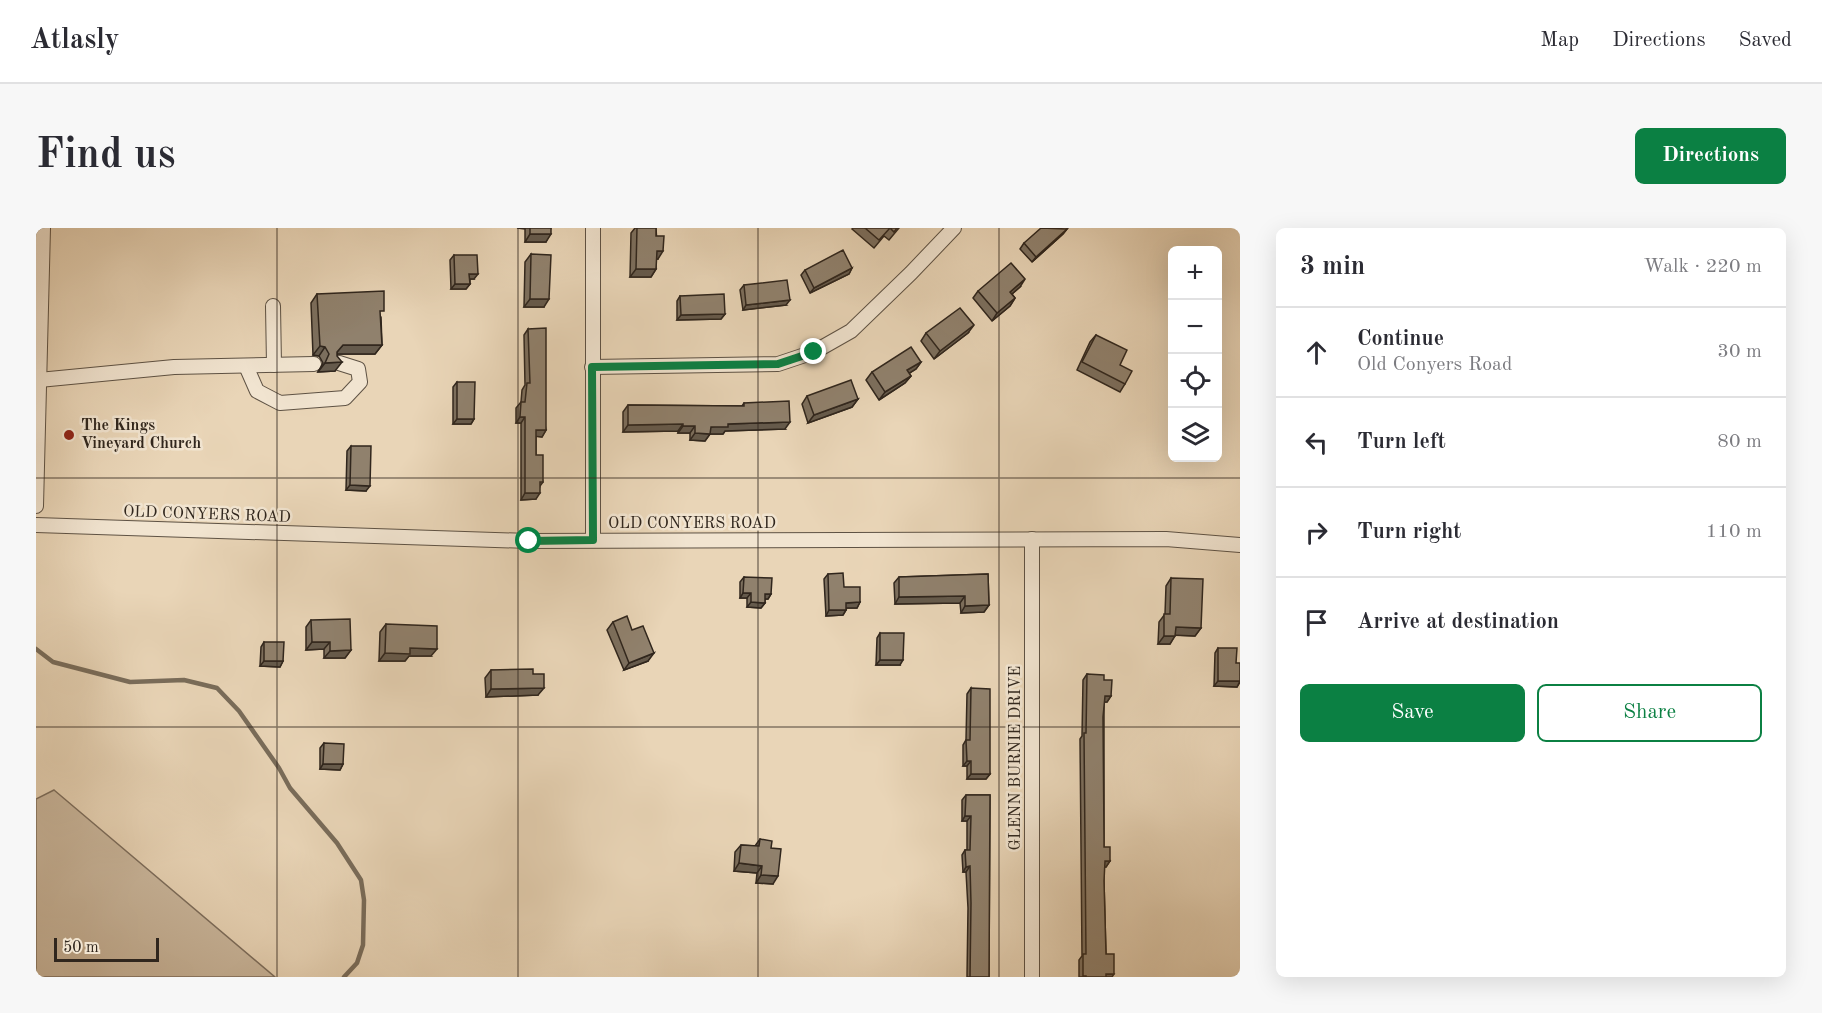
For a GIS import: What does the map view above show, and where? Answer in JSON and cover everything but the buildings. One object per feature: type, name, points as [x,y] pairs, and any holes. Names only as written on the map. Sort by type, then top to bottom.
[{"type":"street","points":[[36,506],[43,228]]},
{"type":"street","points":[[593,228],[593,540]]},
{"type":"street","points":[[592,367],[778,364],[814,352],[851,331],[954,228]]},
{"type":"street","points":[[273,306],[274,365]]},
{"type":"street","points":[[246,366],[257,391],[280,403],[345,398],[360,382],[358,369],[339,363]]},
{"type":"street","points":[[39,380],[174,367],[314,364]]},
{"type":"street","name":"OLD CONYERS ROAD","points":[[36,525],[529,541],[1166,539],[1240,545]]},
{"type":"street","name":"GLENN BURNIE DRIVE","points":[[1032,539],[1032,977]]},
{"type":"shaded area","points":[[54,790],[275,977],[36,977],[36,799]]},
{"type":"waterway","points":[[36,649],[53,662],[130,682],[184,680],[217,688],[239,711],[279,768],[290,788],[337,843],[361,880],[364,900],[363,945],[357,963],[344,977]]},
{"type":"place","name":"The Kings Vineyard Church","points":[[69,435]]},
{"type":"route","points":[[529,541],[593,540],[592,367],[778,364],[814,352]]}]
